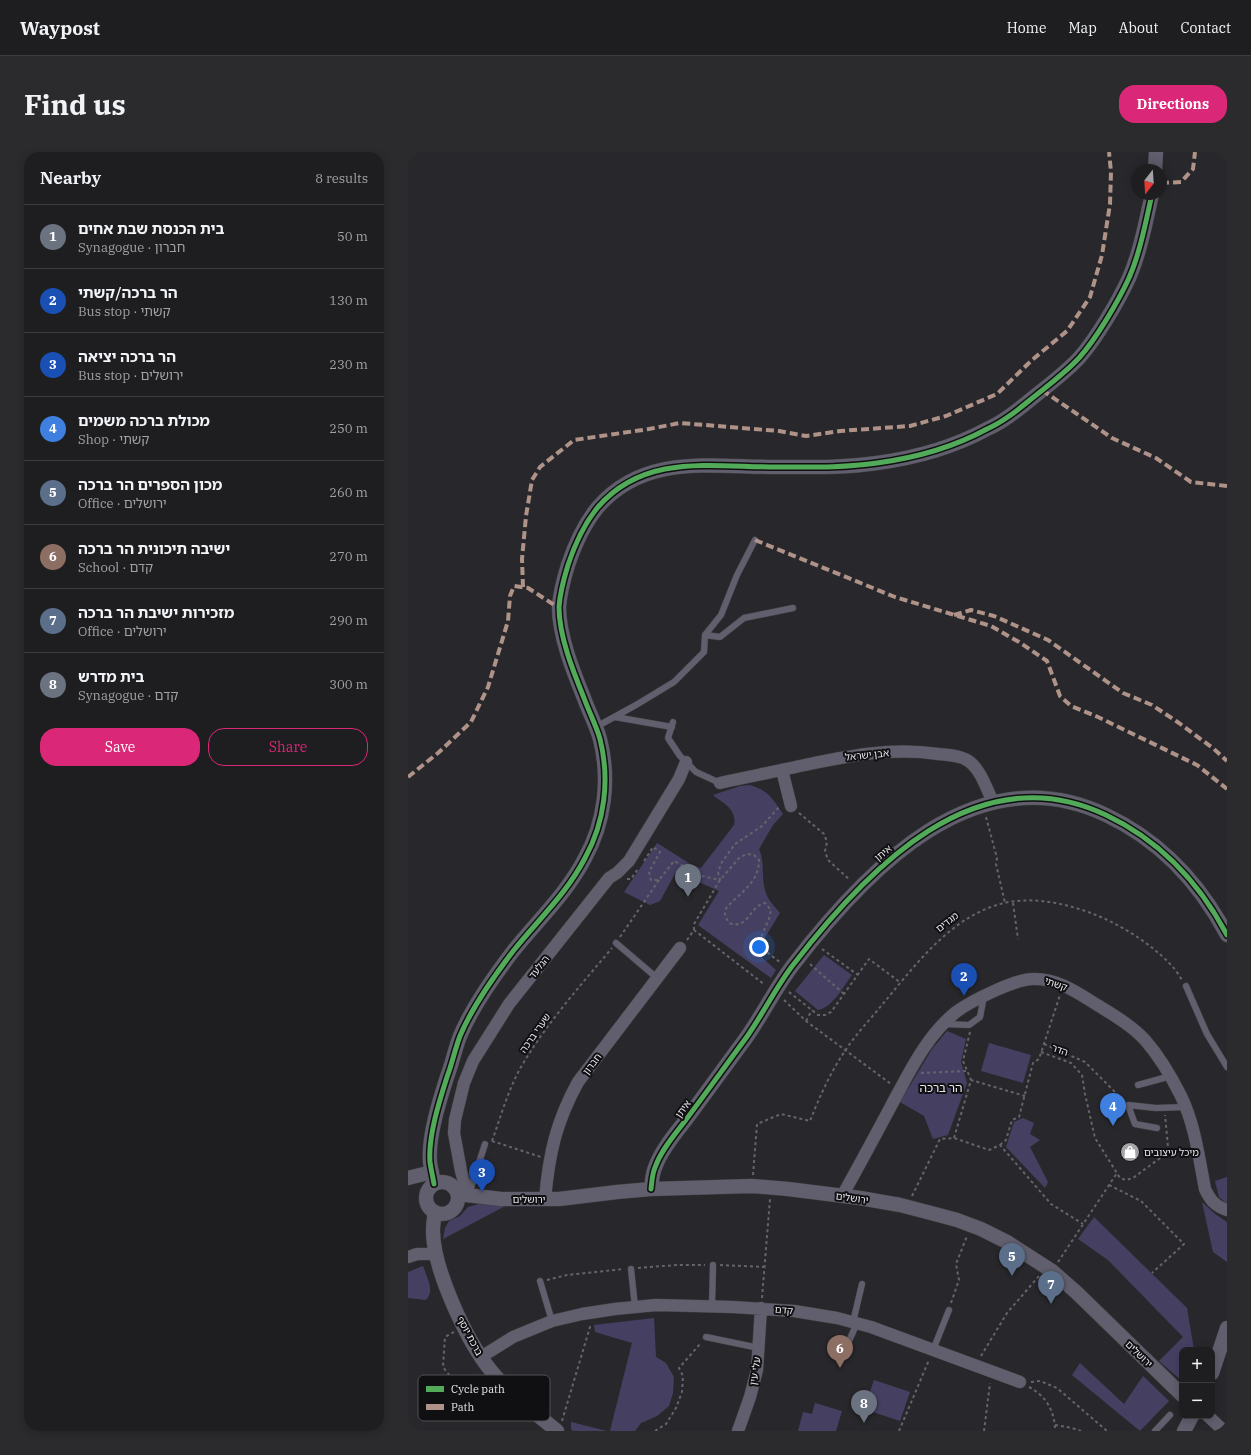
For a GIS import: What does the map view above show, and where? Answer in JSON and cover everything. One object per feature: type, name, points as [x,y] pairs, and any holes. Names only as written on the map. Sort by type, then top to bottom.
[{"type":"street","points":[[1155,164],[1156,152]]},
{"type":"street","points":[[408,1178],[433,1178],[439,1182],[446,1182],[463,1195],[450,1212],[440,1214],[430,1209],[426,1199],[426,1193],[430,1188],[433,1178],[430,1163],[430,1146],[438,1105],[455,1050],[466,1024],[497,972],[552,907],[571,882],[588,853],[599,829],[604,804],[602,745],[570,658],[561,621],[560,603],[565,577],[576,545],[591,516],[605,500],[618,489],[638,478],[670,467],[698,464],[803,467],[850,466],[878,463],[906,458],[938,449],[970,438],[996,424],[1016,411],[1068,368],[1079,358],[1094,338],[1129,276],[1135,260],[1150,200]]},
{"type":"street","name":"אבן ישראל","points":[[720,783],[838,758],[874,753],[931,753],[955,756],[966,760],[974,766],[987,804]]},
{"type":"street","name":"הגלעד","points":[[463,1195],[461,1171],[454,1133],[455,1120],[464,1083],[473,1061],[509,1004],[608,878],[617,873],[629,861],[679,778],[686,762]]},
{"type":"street","points":[[782,770],[790,801]]},
{"type":"street","name":"איתן","points":[[651,1189],[652,1176],[656,1164],[668,1144],[748,1035],[789,970],[827,924],[859,888],[882,866],[913,841],[939,823],[971,808],[1020,797],[1055,799],[1071,802],[1097,811],[1122,823],[1148,840],[1175,862],[1198,888],[1216,914],[1227,935]]},
{"type":"street","name":"חברון","points":[[545,1199],[549,1160],[559,1122],[568,1100],[578,1082],[680,948]]},
{"type":"street","name":"קשתי","points":[[842,1196],[928,1042],[956,1012],[973,1001],[1019,981],[1032,978],[1047,980],[1064,986],[1122,1020],[1135,1030],[1158,1057],[1170,1076],[1185,1107],[1193,1133],[1205,1189],[1211,1201],[1215,1205],[1227,1210]]},
{"type":"street","name":"ירושלים","points":[[463,1195],[501,1199],[545,1199],[651,1189],[752,1186],[842,1196],[907,1207],[957,1220],[1008,1242],[1049,1270],[1076,1292],[1179,1392]]},
{"type":"street","name":"ברכת יוסף","points":[[435,1212],[433,1231],[436,1254],[442,1275],[464,1327],[474,1346],[488,1367],[496,1375]]},
{"type":"street","points":[[408,1257],[417,1254],[436,1254]]},
{"type":"street","name":"קדם","points":[[481,1357],[513,1337],[552,1322],[582,1314],[656,1305],[761,1308],[794,1311],[871,1327],[1020,1382]]},
{"type":"street","name":"עלי עין","points":[[738,1431],[757,1370],[761,1308]]},
{"type":"street","points":[[1215,1364],[1227,1328]]},
{"type":"street","points":[[1184,1431],[1190,1419]]},
{"type":"street","points":[[1211,1419],[1224,1431]]},
{"type":"street","name":"ברכת יוסף","points":[[546,1421],[555,1428]]},
{"type":"lane","points":[[596,727],[674,682],[704,652],[705,635],[721,615],[737,574],[755,540]]},
{"type":"lane","points":[[705,635],[720,637],[744,618],[793,608]]},
{"type":"lane","points":[[615,717],[672,724],[668,738],[680,756],[696,772],[720,783]]},
{"type":"lane","points":[[616,943],[658,978]]},
{"type":"lane","points":[[1186,986],[1207,1034],[1227,1067]]},
{"type":"lane","points":[[944,1024],[969,1025],[980,1016],[984,996]]},
{"type":"lane","points":[[1138,1084],[1170,1076]]},
{"type":"lane","points":[[1128,1105],[1136,1107],[1164,1108],[1185,1107]]},
{"type":"lane","points":[[1128,1105],[1135,1124],[1157,1128]]},
{"type":"lane","points":[[463,1195],[488,1145]]},
{"type":"lane","points":[[712,1306],[713,1265]]},
{"type":"lane","points":[[631,1269],[635,1307]]},
{"type":"lane","points":[[540,1281],[552,1322]]},
{"type":"lane","points":[[840,1350],[849,1341],[855,1323],[862,1284]]},
{"type":"lane","points":[[933,1350],[948,1310]]},
{"type":"lane","points":[[706,1337],[759,1348]]},
{"type":"lane","points":[[1155,1431],[1170,1415]]},
{"type":"path","points":[[720,880],[718,872],[722,862],[735,844],[762,826],[790,801],[824,834],[826,842],[825,851],[828,860],[859,888]]},
{"type":"path","points":[[987,804],[998,858],[996,864],[1005,903]]},
{"type":"path","points":[[608,878],[631,879],[653,847],[660,852],[649,872],[651,880],[659,880]]},
{"type":"path","points":[[680,948],[694,930],[694,924],[720,880],[740,857],[747,854],[754,855],[759,860],[759,866],[753,882],[729,905],[725,910],[725,916],[728,923],[735,925],[742,923],[760,904],[765,903],[771,910],[758,944],[789,970]]},
{"type":"path","points":[[1013,902],[1018,939]]},
{"type":"path","points":[[694,930],[776,992],[806,1021],[900,1090]]},
{"type":"path","points":[[818,954],[822,949],[858,975]]},
{"type":"path","points":[[814,959],[810,964],[844,994]]},
{"type":"path","points":[[793,987],[789,992],[818,1015],[825,1015],[832,1012],[869,959],[900,983]]},
{"type":"path","points":[[907,1207],[940,1139],[954,1138],[989,1150],[1000,1145],[1006,1140],[1012,1120],[1019,1117],[1034,1063],[1039,1059],[1064,986]]},
{"type":"path","points":[[806,1021],[812,1010]]},
{"type":"path","points":[[954,1138],[971,1080],[963,1062],[973,1022]]},
{"type":"path","points":[[1044,1044],[1085,1062],[1128,1105]]},
{"type":"path","points":[[909,1074],[968,1071]]},
{"type":"path","points":[[971,1080],[1025,1096]]},
{"type":"path","points":[[976,1366],[1007,1313],[1049,1270],[1083,1224],[1117,1173],[1120,1178],[1126,1180],[1133,1178],[1163,1156],[1168,1147],[1164,1108]]},
{"type":"path","points":[[492,1141],[549,1160]]},
{"type":"path","points":[[1000,1145],[1051,1204],[1083,1224]]},
{"type":"path","points":[[1109,1185],[1141,1201],[1184,1244],[1152,1273]]},
{"type":"path","points":[[761,1308],[771,1188]]},
{"type":"path","points":[[948,1310],[959,1280],[956,1264],[971,1226]]},
{"type":"path","points":[[540,1281],[599,1271],[676,1265],[764,1267]]},
{"type":"path","points":[[555,1428],[590,1327],[582,1314]]},
{"type":"path","points":[[448,1375],[442,1367],[445,1337],[464,1327]]},
{"type":"path","points":[[655,1431],[666,1424],[676,1408],[682,1392],[683,1376],[679,1368],[706,1337]]},
{"type":"path","points":[[899,1431],[933,1350]]},
{"type":"path","points":[[984,1431],[991,1372]]},
{"type":"path","points":[[1020,1382],[1040,1381],[1057,1388],[1107,1431]]},
{"type":"path","points":[[1020,1382],[1040,1393],[1050,1406],[1055,1431]]},
{"type":"path","points":[[1055,1425],[1081,1431]]},
{"type":"shaded area","points":[[750,785],[762,790],[770,796],[783,814],[773,825],[759,849],[762,859],[763,880],[766,893],[780,913],[756,952],[776,970],[771,978],[698,925],[719,891],[676,872],[660,901],[650,905],[624,892],[657,843],[692,865],[701,868],[734,825],[734,815],[732,811],[713,795],[740,786]]},
{"type":"shaded area","points":[[824,955],[852,975],[833,1001],[818,1010],[795,991]]},
{"type":"shaded area","points":[[947,1031],[966,1039],[961,1062],[967,1083],[948,1135],[933,1139],[924,1116],[900,1102],[932,1049]]},
{"type":"shaded area","points":[[989,1043],[1031,1055],[1023,1083],[981,1071]]},
{"type":"shaded area","points":[[1023,1118],[1034,1123],[1030,1134],[1040,1140],[1030,1147],[1048,1182],[1045,1188],[1006,1147],[1014,1122]]},
{"type":"shaded area","points":[[1227,1177],[1226,1203],[1219,1197],[1215,1181]]},
{"type":"shaded area","points":[[1202,1202],[1215,1214],[1227,1222],[1227,1262],[1213,1252]]},
{"type":"shaded area","points":[[479,1204],[509,1204],[443,1239],[445,1228],[449,1221],[460,1216],[468,1207]]},
{"type":"shaded area","points":[[1094,1217],[1187,1308],[1194,1347],[1179,1347],[1179,1378],[1159,1361],[1183,1337],[1108,1260],[1078,1239]]},
{"type":"shaded area","points":[[423,1266],[430,1288],[429,1296],[426,1300],[408,1298],[408,1272]]},
{"type":"shaded area","points":[[654,1318],[656,1357],[666,1363],[674,1377],[673,1393],[669,1406],[657,1416],[641,1423],[635,1431],[610,1431],[632,1343],[595,1332],[594,1325]]},
{"type":"shaded area","points":[[1080,1363],[1124,1404],[1143,1376],[1169,1401],[1140,1431],[1072,1375]]},
{"type":"shaded area","points":[[874,1380],[910,1392],[900,1421],[864,1409]]},
{"type":"shaded area","points":[[815,1403],[842,1411],[836,1431],[798,1431],[803,1412],[812,1414]]},
{"type":"shaded area","points":[[571,1422],[607,1431],[573,1431],[571,1429]]},
{"type":"marked path","points":[[523,587],[522,559],[526,516],[532,480],[540,467],[574,440],[680,423],[779,431],[806,436],[840,431],[910,426],[946,416],[997,394],[1032,360],[1067,331],[1090,297],[1102,255],[1110,204],[1111,172],[1109,152]]},
{"type":"marked path","points":[[1167,183],[1181,182],[1193,169],[1195,152]]},
{"type":"marked path","points":[[1042,390],[1112,438],[1156,458],[1191,482],[1227,486]]},
{"type":"marked path","points":[[755,540],[895,597],[991,626],[1019,642],[1047,661],[1060,696],[1071,706],[1098,717],[1197,765],[1227,789]]},
{"type":"marked path","points":[[408,777],[438,753],[471,722],[488,687],[508,621],[510,596],[514,586],[528,588],[559,608]]},
{"type":"marked path","points":[[954,615],[971,610],[994,616],[1048,640],[1123,693],[1152,705],[1179,723],[1214,749],[1227,761]]},
{"type":"cycle path","points":[[434,1184],[430,1162],[432,1131],[441,1097],[465,1024],[484,991],[499,970],[570,883],[578,871],[592,844],[601,815],[604,800],[605,769],[600,739],[567,653],[561,630],[559,607],[562,586],[571,557],[580,534],[588,520],[598,507],[617,490],[637,478],[658,471],[704,465],[826,467],[877,463],[934,451],[961,441],[1000,422],[1018,410],[1069,368],[1086,350],[1099,331],[1119,298],[1133,268],[1151,200]]},
{"type":"cycle path","points":[[651,1189],[652,1177],[665,1147],[746,1038],[787,973],[822,929],[854,893],[890,859],[928,831],[969,810],[1013,799],[1058,800],[1106,815],[1126,825],[1144,837],[1177,865],[1204,898],[1227,935]]},
{"type":"place","name":"בית הכנסת שבת אחים","points":[[688,897]]},
{"type":"place","name":"הר ברכה/קשתי","points":[[964,996]]},
{"type":"place","name":"מכולת ברכה משמים","points":[[1113,1126]]},
{"type":"place","name":"מיכל עיצובים","points":[[1130,1152]]},
{"type":"place","name":"הר ברכה יציאה","points":[[482,1192]]},
{"type":"place","name":"מכון הספרים הר ברכה","points":[[1012,1276]]},
{"type":"place","name":"מזכירות ישיבת הר ברכה","points":[[1051,1304]]},
{"type":"place","name":"ישיבה תיכונית הר ברכה","points":[[840,1368]]},
{"type":"place","name":"בית מדרש","points":[[864,1423]]},
{"type":"district","name":"הר ברכה","points":[[941,1087]]}]
